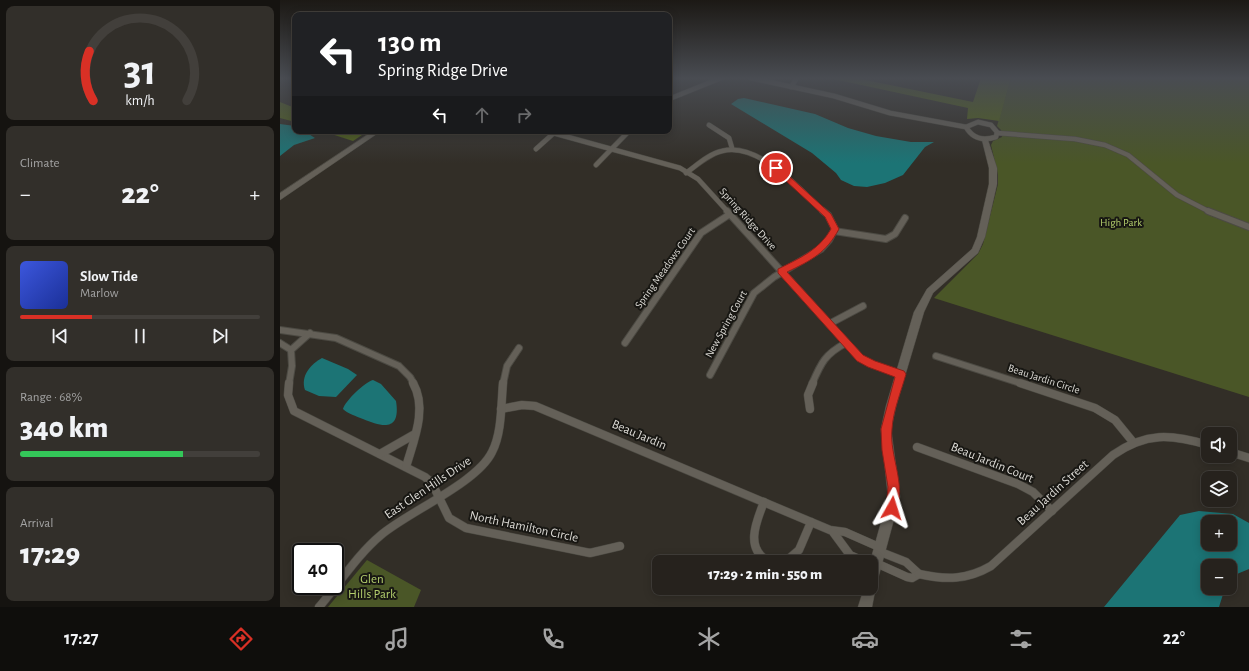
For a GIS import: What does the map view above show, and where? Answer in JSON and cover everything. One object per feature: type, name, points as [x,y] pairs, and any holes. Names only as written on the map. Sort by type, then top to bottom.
[{"type":"street","points":[[868,106],[890,113],[966,127],[975,122],[987,123],[996,129],[997,134]]},
{"type":"street","points":[[709,125],[726,136],[730,141],[732,148]]},
{"type":"street","points":[[966,127],[971,135],[985,140],[994,138],[997,134]]},
{"type":"street","points":[[280,197],[374,134]]},
{"type":"street","points":[[536,149],[553,134]]},
{"type":"street","name":"Spring Ridge Drive","points":[[562,134],[662,162],[686,172],[698,179],[860,358],[871,364],[901,374]]},
{"type":"street","points":[[596,164],[626,134]]},
{"type":"street","points":[[997,134],[1067,137],[1109,146],[1138,161],[1178,196],[1249,227]]},
{"type":"street","points":[[876,555],[894,497],[886,429],[919,312],[930,291],[975,251],[981,237],[993,184],[992,168],[985,140]]},
{"type":"street","points":[[686,172],[720,150],[732,148],[768,162],[776,168],[828,216],[834,225],[834,231],[886,239],[895,234],[905,218]]},
{"type":"street","name":"Spring Meadows Court","points":[[625,344],[701,233],[730,214]]},
{"type":"street","name":"New Spring Court","points":[[710,375],[754,293],[762,284],[782,271],[814,255],[829,240],[834,231]]},
{"type":"street","points":[[829,324],[863,306]]},
{"type":"street","points":[[280,330],[310,333],[336,338],[399,366],[408,372],[415,383],[421,405],[406,467]]},
{"type":"street","points":[[291,350],[310,333]]},
{"type":"street","points":[[280,343],[291,350]]},
{"type":"street","points":[[810,409],[808,395],[820,366],[831,351],[846,343]]},
{"type":"street","name":"East Glen Hills Drive","points":[[319,607],[381,535],[474,473],[488,458],[497,440],[504,374],[507,366],[519,348]]},
{"type":"street","points":[[291,350],[292,364],[284,390],[287,403],[294,411],[380,454],[414,434]]},
{"type":"street","name":"Beau Jardin Circle","points":[[936,356],[1095,408],[1115,420],[1133,442]]},
{"type":"street","name":"Beau Jardin","points":[[501,409],[522,405],[535,406],[833,532],[845,532],[906,562],[916,568],[919,574],[912,578],[878,566]]},
{"type":"street","name":"Beau Jardin Street","points":[[919,574],[953,579],[968,578],[980,573],[991,566],[1125,445],[1162,436],[1186,439],[1201,443]]},
{"type":"street","name":"Beau Jardin Court","points":[[917,447],[1018,484],[1038,496],[1052,511]]},
{"type":"street","name":"North Hamilton Circle","points":[[380,454],[429,480],[449,518],[466,528],[590,553],[600,552],[620,546]]},
{"type":"street","points":[[1237,454],[1249,458]]},
{"type":"street","points":[[760,555],[753,544],[752,533],[764,502]]},
{"type":"street","points":[[795,555],[800,549],[811,522]]},
{"type":"street","name":"Beau Jardin","points":[[833,532],[850,555]]},
{"type":"street","points":[[865,607],[868,595]]},
{"type":"green space","points":[[280,106],[292,107],[292,121],[280,118]]},
{"type":"green space","points":[[960,106],[1003,106],[999,121],[978,118],[967,119],[968,108]]},
{"type":"green space","name":"High Park","points":[[1003,106],[1249,106],[1249,397],[934,298],[978,254],[983,244],[998,184],[998,175],[991,145],[993,141],[1002,137],[1001,130],[997,126]]},
{"type":"green space","points":[[331,134],[364,134],[353,141]]},
{"type":"green space","name":"Glen Hills Park","points":[[367,560],[421,590],[414,607],[328,607],[338,595],[344,595],[344,588]]},
{"type":"water","points":[[735,106],[781,106],[815,114],[848,128],[876,136],[911,142],[934,142],[925,147],[903,175],[885,183],[867,187],[854,186],[841,180],[836,173],[812,153]]},
{"type":"water","points":[[280,124],[292,126],[292,134],[309,134],[315,138],[294,145],[280,156]]},
{"type":"water","points":[[322,358],[348,369],[357,375],[336,397],[319,396],[305,390],[305,375],[310,367]]},
{"type":"water","points":[[373,380],[381,384],[396,401],[396,418],[388,425],[370,422],[350,414],[343,409],[347,401],[356,392],[369,381]]},
{"type":"water","points":[[1199,511],[1235,515],[1201,515],[1201,551],[1237,551],[1237,516],[1249,523],[1249,569],[1237,574],[1237,559],[1201,559],[1201,595],[1223,595],[1219,607],[1104,607],[1180,515]]},
{"type":"route","points":[[776,168],[828,216],[833,222],[835,229],[829,240],[814,255],[782,271],[860,358],[871,364],[901,374],[888,417],[886,429],[886,440],[894,487],[892,508]]}]
